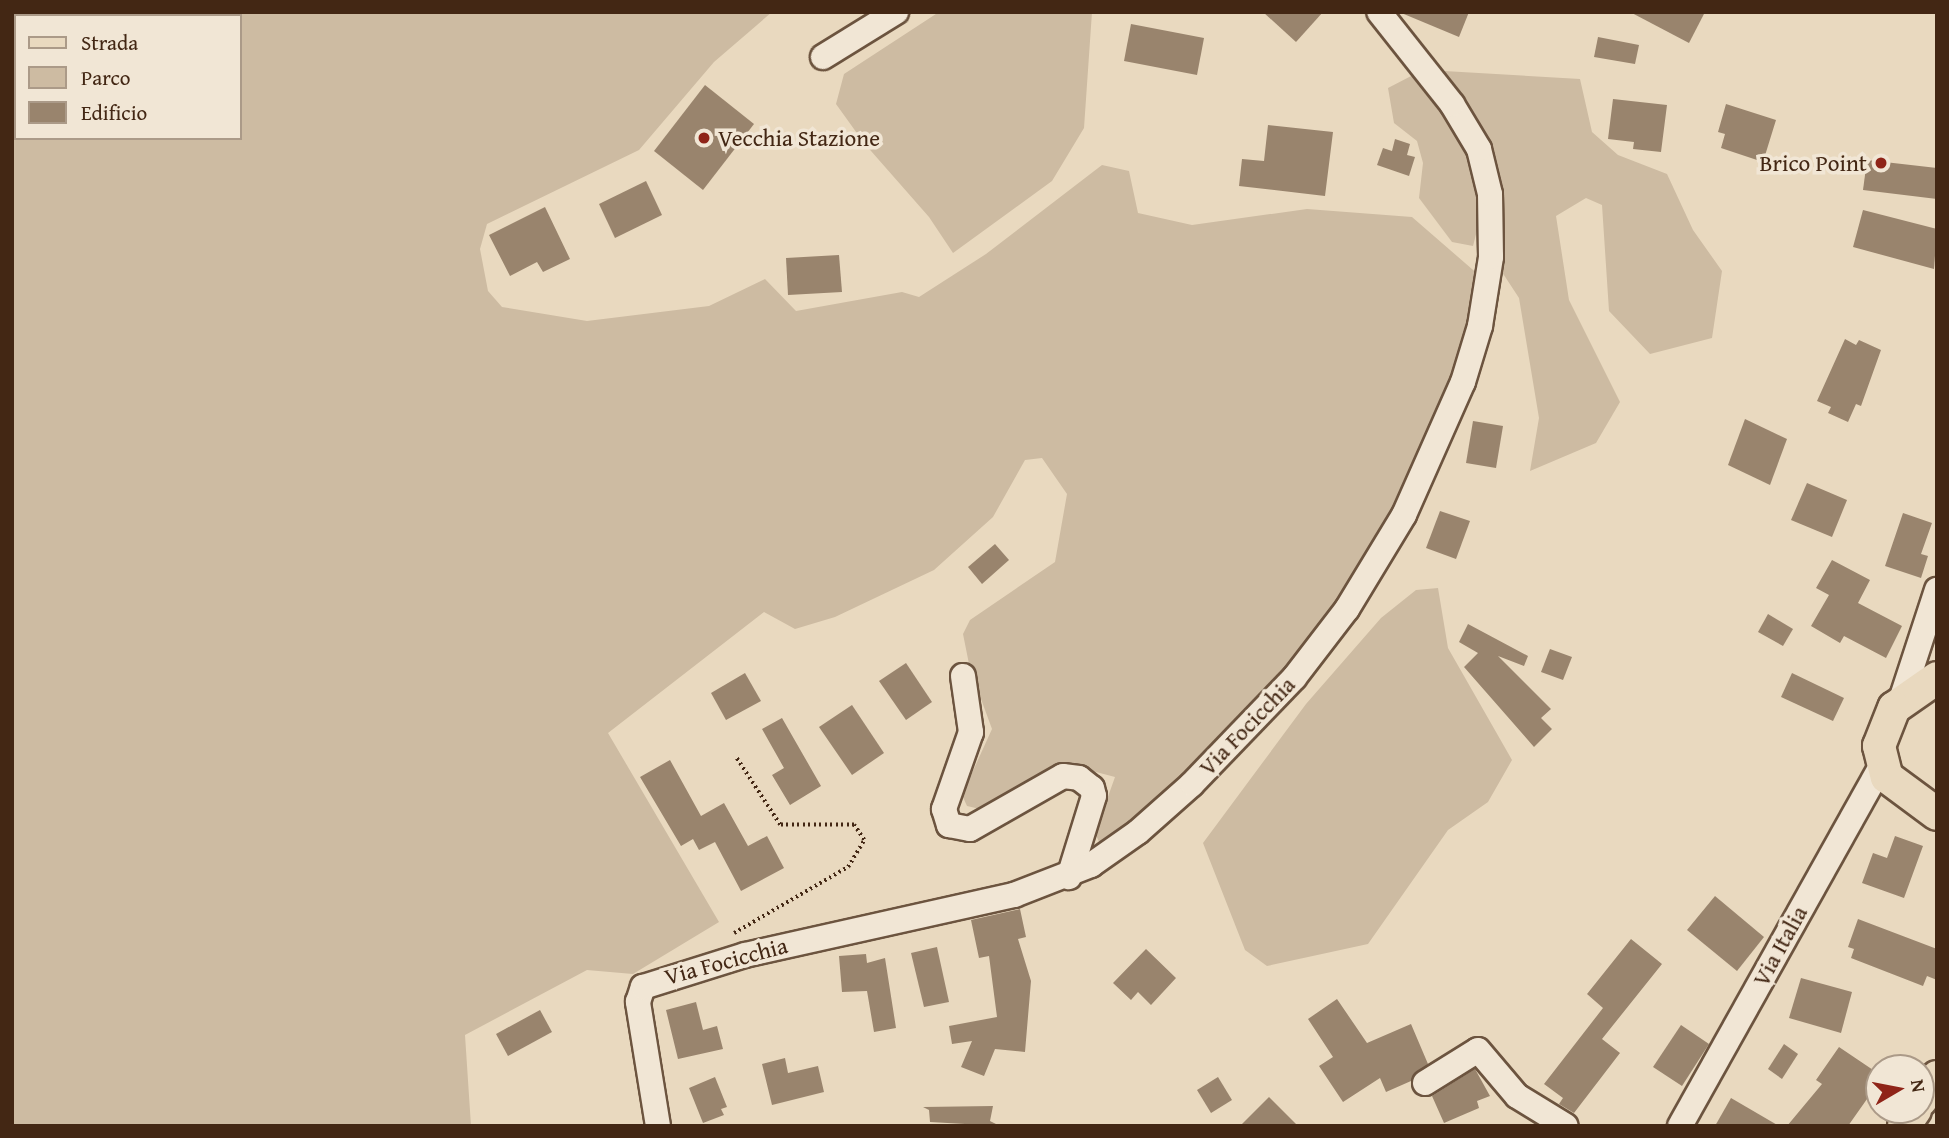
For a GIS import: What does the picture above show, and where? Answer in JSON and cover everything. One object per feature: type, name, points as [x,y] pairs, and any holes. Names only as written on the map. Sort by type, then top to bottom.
[{"type":"main road","points":[[1937,678],[1901,700],[1881,732],[1881,767],[1887,777],[1937,814]]},
{"type":"street","points":[[823,57],[896,12]]},
{"type":"street","name":"Via Focicchia","points":[[658,1126],[638,1002],[648,983],[778,947],[1014,895],[1069,877],[1115,850],[1171,803],[1316,652],[1391,539],[1466,372],[1480,326],[1489,271],[1486,172],[1474,138],[1452,104],[1379,12]]},
{"type":"street","points":[[1901,700],[1937,590]]},
{"type":"street","points":[[963,676],[971,732],[944,809],[949,825],[970,829],[1063,776],[1079,778],[1092,788],[1093,808],[1071,859],[1069,877]]},
{"type":"street","name":"Via Italia","points":[[1680,1126],[1881,767]]},
{"type":"street","points":[[1425,1083],[1478,1051],[1517,1096],[1566,1126]]},
{"type":"path","points":[[722,939],[848,867],[864,840],[861,831],[846,824],[780,825],[735,756]]},
{"type":"green space","points":[[27,12],[772,12],[714,62],[639,150],[487,224],[480,249],[488,291],[502,307],[587,321],[709,306],[765,279],[796,311],[902,292],[919,297],[986,254],[1102,165],[1129,171],[1138,213],[1192,225],[1307,209],[1412,217],[1480,276],[1472,334],[1400,502],[1360,576],[1278,682],[1160,802],[1100,844],[1095,833],[1115,777],[1081,768],[980,809],[967,806],[962,795],[992,729],[970,669],[963,634],[970,620],[1055,562],[1067,494],[1042,458],[1025,460],[993,517],[934,570],[835,617],[795,629],[764,612],[608,733],[719,922],[633,974],[587,970],[465,1035],[471,1126],[12,1126],[12,44],[14,42],[14,140],[242,140],[242,14]]},
{"type":"green space","points":[[939,12],[1092,12],[1084,128],[1052,181],[953,253],[929,217],[864,143],[836,104],[844,74]]},
{"type":"green space","points":[[1444,71],[1580,79],[1592,132],[1618,155],[1667,174],[1693,230],[1722,271],[1712,338],[1650,354],[1609,311],[1602,205],[1586,198],[1556,216],[1569,300],[1620,402],[1596,443],[1530,471],[1539,418],[1519,298],[1500,269],[1492,161]]},
{"type":"green space","points":[[1415,74],[1458,125],[1476,174],[1482,211],[1473,246],[1452,242],[1419,198],[1423,163],[1417,141],[1394,123],[1388,88]]},
{"type":"green space","points":[[1438,588],[1448,648],[1512,760],[1488,802],[1448,830],[1368,944],[1267,966],[1245,950],[1203,843],[1306,704],[1381,618],[1416,590]]},
{"type":"building","points":[[1263,12],[1323,12],[1296,42]]},
{"type":"building","points":[[1399,12],[1469,12],[1459,37]]},
{"type":"building","points":[[1630,12],[1705,12],[1689,43]]},
{"type":"building","points":[[1131,24],[1204,38],[1197,75],[1124,61]]},
{"type":"building","points":[[1598,37],[1639,45],[1635,64],[1594,57]]},
{"type":"building","name":"Vecchia Stazione","points":[[705,85],[754,124],[703,190],[654,151]]},
{"type":"building","points":[[1613,99],[1667,105],[1661,152],[1633,149],[1634,142],[1608,139]]},
{"type":"building","points":[[1726,104],[1776,120],[1763,162],[1721,148],[1725,134],[1718,132]]},
{"type":"building","points":[[1268,125],[1333,132],[1325,196],[1239,186],[1242,159],[1264,161]]},
{"type":"building","points":[[1395,139],[1410,144],[1407,155],[1415,157],[1409,176],[1377,165],[1383,148],[1392,151]]},
{"type":"building","name":"Brico Point","points":[[1867,160],[1937,168],[1937,199],[1863,190]]},
{"type":"building","points":[[646,181],[662,215],[615,238],[599,204]]},
{"type":"building","points":[[545,207],[570,259],[543,272],[537,262],[510,276],[489,235]]},
{"type":"building","points":[[1863,210],[1937,229],[1934,269],[1853,247]]},
{"type":"building","points":[[839,255],[842,292],[788,295],[786,258]]},
{"type":"building","points":[[1845,339],[1856,345],[1859,340],[1881,350],[1861,406],[1856,404],[1848,422],[1828,413],[1831,407],[1817,401]]},
{"type":"building","points":[[1745,419],[1787,439],[1770,485],[1728,465]]},
{"type":"building","points":[[1473,421],[1503,426],[1496,468],[1466,463]]},
{"type":"building","points":[[1807,483],[1847,500],[1832,537],[1791,520]]},
{"type":"building","points":[[1440,511],[1470,521],[1456,559],[1426,548]]},
{"type":"building","points":[[1903,513],[1932,523],[1921,554],[1928,556],[1921,578],[1885,566]]},
{"type":"building","points":[[995,544],[1009,560],[982,584],[968,567]]},
{"type":"building","points":[[1832,560],[1870,580],[1858,603],[1902,626],[1886,658],[1844,636],[1840,643],[1811,626],[1829,595],[1816,588]]},
{"type":"building","points":[[1768,614],[1793,629],[1783,646],[1758,632]]},
{"type":"building","points":[[1468,624],[1528,656],[1524,666],[1498,656],[1551,709],[1541,718],[1552,729],[1534,747],[1464,667],[1478,653],[1459,642]]},
{"type":"building","points":[[1550,649],[1572,657],[1563,680],[1541,672]]},
{"type":"building","points":[[906,663],[932,702],[906,720],[879,681]]},
{"type":"building","points":[[745,673],[761,701],[726,720],[711,693]]},
{"type":"building","points":[[1792,673],[1844,698],[1833,721],[1781,697]]},
{"type":"building","points":[[852,705],[884,753],[852,775],[819,727]]},
{"type":"building","points":[[782,718],[821,786],[790,805],[772,775],[784,768],[762,729]]},
{"type":"building","points":[[670,760],[701,816],[724,803],[748,846],[767,836],[784,868],[741,891],[715,842],[699,850],[693,839],[681,846],[640,777]]},
{"type":"building","points":[[1895,836],[1923,846],[1904,898],[1862,883],[1873,853],[1887,858]]},
{"type":"building","points":[[1715,896],[1764,937],[1737,971],[1687,930]]},
{"type":"building","points":[[1020,909],[1026,937],[1018,939],[1031,981],[1025,1052],[995,1049],[984,1076],[961,1067],[972,1041],[952,1044],[949,1026],[997,1017],[989,956],[979,958],[971,920]]},
{"type":"building","points":[[1858,919],[1937,949],[1937,980],[1927,976],[1923,986],[1851,958],[1854,949],[1848,947]]},
{"type":"building","points":[[1631,939],[1662,964],[1602,1039],[1620,1053],[1574,1113],[1559,1104],[1563,1098],[1544,1084],[1603,1008],[1587,994]]},
{"type":"building","points":[[937,947],[949,1002],[924,1007],[911,953]]},
{"type":"building","points":[[1146,949],[1176,978],[1151,1005],[1138,992],[1131,1000],[1113,983]]},
{"type":"building","points":[[866,954],[867,963],[885,958],[896,1028],[874,1032],[867,991],[842,992],[839,956]]},
{"type":"building","points":[[1801,978],[1852,992],[1841,1033],[1789,1018]]},
{"type":"building","points":[[1337,999],[1367,1043],[1411,1024],[1428,1064],[1411,1081],[1386,1092],[1380,1078],[1343,1102],[1319,1066],[1333,1057],[1308,1019]]},
{"type":"building","points":[[696,1002],[703,1030],[717,1026],[723,1049],[678,1059],[666,1010]]},
{"type":"building","points":[[540,1010],[552,1032],[508,1056],[496,1034]]},
{"type":"building","points":[[1681,1025],[1709,1044],[1682,1086],[1653,1067]]},
{"type":"building","points":[[1784,1044],[1798,1054],[1782,1079],[1768,1069]]},
{"type":"building","points":[[1839,1047],[1865,1065],[1865,1102],[1848,1126],[1787,1126],[1822,1084],[1816,1080]]},
{"type":"building","points":[[785,1058],[788,1073],[818,1066],[824,1092],[772,1105],[762,1064]]},
{"type":"building","points":[[1475,1069],[1490,1096],[1477,1101],[1479,1108],[1444,1123],[1432,1096]]},
{"type":"building","points":[[715,1077],[727,1107],[721,1109],[724,1115],[703,1123],[689,1088]]},
{"type":"building","points":[[1218,1077],[1232,1100],[1211,1113],[1197,1090]]},
{"type":"building","points":[[1269,1097],[1298,1126],[1240,1126]]},
{"type":"building","points":[[1731,1098],[1779,1126],[1715,1126]]},
{"type":"building","points":[[993,1106],[990,1121],[1000,1126],[930,1122],[929,1110],[923,1107]]},
{"type":"place","name":"Vecchia Stazione","points":[[704,138]]},
{"type":"place","name":"Brico Point","points":[[1881,163]]}]
